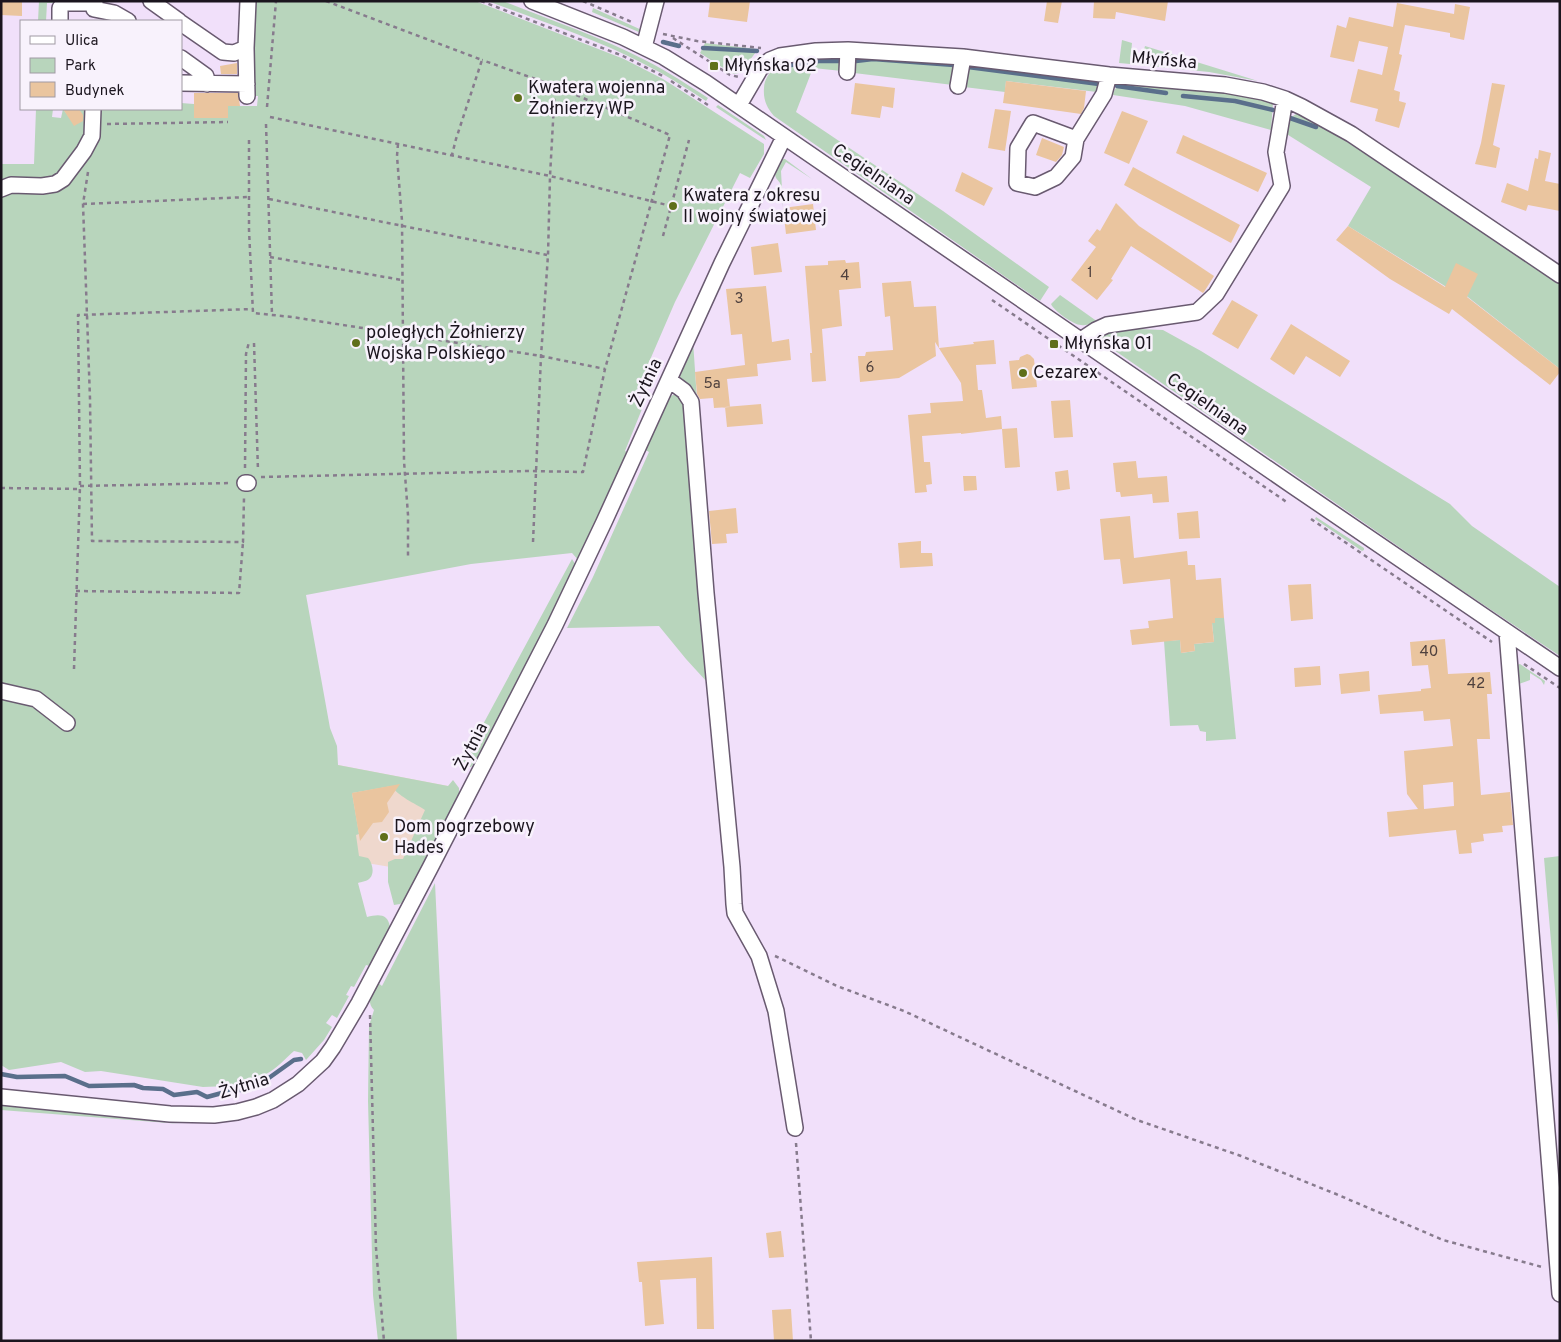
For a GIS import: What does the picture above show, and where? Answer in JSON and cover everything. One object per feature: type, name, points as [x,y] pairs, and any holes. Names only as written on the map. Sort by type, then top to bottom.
[{"type":"street","points":[[150,1],[177,20]]},
{"type":"street","points":[[182,83],[207,84],[247,90],[248,1]]},
{"type":"street","name":"Cegielniana","points":[[532,1],[591,23],[644,47],[683,68],[1560,668]]},
{"type":"street","points":[[644,47],[656,1]]},
{"type":"street","points":[[60,20],[60,8],[64,3],[114,13],[126,20]]},
{"type":"street","points":[[182,23],[223,52],[234,53],[246,48]]},
{"type":"street","points":[[847,72],[848,50]]},
{"type":"street","name":"Młyńska","points":[[739,105],[760,70],[765,64],[775,58],[794,53],[848,50],[963,57],[1110,75],[1225,85],[1263,92],[1302,107],[1351,134],[1560,275]]},
{"type":"street","points":[[958,86],[963,57]]},
{"type":"street","points":[[182,59],[206,76],[207,84]]},
{"type":"street","points":[[1076,139],[1034,123],[1018,148],[1017,183],[1034,188],[1056,177],[1073,157],[1076,139],[1104,94],[1110,75]]},
{"type":"street","points":[[1080,340],[1107,325],[1197,312],[1216,294],[1282,186],[1276,152],[1284,99]]},
{"type":"street","points":[[1,189],[11,185],[42,186],[55,184],[63,179],[92,136],[93,110]]},
{"type":"street","name":"Żytnia","points":[[1,1097],[170,1114],[214,1115],[236,1112],[273,1100],[298,1084],[312,1072],[333,1047],[461,809],[554,625],[604,522],[722,263],[784,137]]},
{"type":"street","points":[[669,380],[684,391],[691,402],[706,603],[734,904],[738,919],[759,956],[776,1011],[795,1128]]},
{"type":"street","points":[[1506,632],[1560,1294]]},
{"type":"street","points":[[1,691],[36,700],[67,723]]},
{"type":"path","points":[[267,106],[276,1]]},
{"type":"path","points":[[254,343],[258,477],[536,471],[583,472],[606,369],[670,135],[555,86],[326,1]]},
{"type":"path","points":[[482,1],[623,56],[664,77],[713,108]]},
{"type":"path","points":[[583,1],[649,30],[670,36],[697,41],[767,48],[762,51]]},
{"type":"path","points":[[670,36],[730,75],[742,76]]},
{"type":"path","points":[[452,155],[482,60]]},
{"type":"path","points":[[533,542],[555,86]]},
{"type":"path","points":[[270,117],[550,176],[671,206]]},
{"type":"path","points":[[93,124],[228,122]]},
{"type":"path","points":[[266,124],[272,315]]},
{"type":"path","points":[[249,140],[249,230],[253,313],[541,356],[606,369]]},
{"type":"path","points":[[663,236],[689,140]]},
{"type":"path","points":[[398,144],[397,156],[402,226],[408,560]]},
{"type":"path","points":[[89,166],[83,204],[88,315],[92,541],[243,542]]},
{"type":"path","points":[[83,204],[250,197]]},
{"type":"path","points":[[269,199],[548,255]]},
{"type":"path","points":[[270,257],[402,280]]},
{"type":"path","points":[[991,299],[1292,506]]},
{"type":"path","points":[[74,669],[80,487],[78,315],[253,309]]},
{"type":"path","points":[[76,592],[240,593],[247,483],[246,354],[249,342]]},
{"type":"path","points":[[1,488],[247,483]]},
{"type":"path","points":[[1307,516],[1464,624]]},
{"type":"path","points":[[754,945],[837,986],[904,1011],[1137,1120],[1241,1156],[1443,1240],[1548,1269],[1557,1267]]},
{"type":"path","points":[[358,1003],[371,1015],[376,1248],[384,1341]]},
{"type":"path","points":[[795,1128],[810,1341]]},
{"type":"shaded area","name":"Dom pogrzebowy Hades","points":[[338,765],[448,786],[409,870],[348,860]]},
{"type":"green space","points":[[39,1],[57,1],[57,3],[47,3],[46,20],[38,20]]},
{"type":"green space","points":[[255,1],[475,1],[624,59],[663,79],[764,144],[764,154],[750,178],[740,173],[675,302],[634,397],[642,409],[625,451],[630,454],[579,561],[572,553],[471,564],[306,595],[330,728],[337,746],[338,765],[448,786],[453,780],[459,788],[459,793],[405,900],[400,904],[394,905],[388,882],[388,862],[395,859],[403,859],[425,810],[402,796],[392,786],[352,793],[359,834],[356,835],[359,856],[368,858],[372,868],[372,876],[366,881],[358,883],[367,917],[375,915],[385,917],[390,927],[370,966],[366,965],[354,987],[351,986],[346,995],[349,996],[337,1018],[332,1015],[326,1023],[332,1027],[324,1040],[306,1060],[302,1053],[294,1051],[259,1078],[227,1085],[203,1087],[101,1071],[85,1072],[61,1062],[9,1070],[1,1065],[1,164],[34,164],[36,110],[53,110],[52,117],[61,118],[63,110],[69,117],[80,110],[182,110],[182,103],[194,104],[194,118],[228,118],[228,106],[257,106],[258,96],[254,94]]},
{"type":"green space","points":[[488,1],[503,1],[611,44],[661,69],[708,98],[706,101],[660,73],[606,46]]},
{"type":"green space","points":[[593,8],[644,31],[641,33],[592,12]]},
{"type":"green space","points":[[1122,40],[1132,43],[1130,64],[1119,63]]},
{"type":"green space","points":[[705,43],[757,49],[757,51],[745,67],[736,74],[731,73],[700,53]]},
{"type":"green space","points":[[1145,46],[1258,81],[1209,72],[1140,65]]},
{"type":"green space","points":[[842,57],[842,71],[813,68],[796,112],[943,211],[1049,287],[1040,301],[774,116],[767,107],[764,88],[767,77],[774,69],[795,60]]},
{"type":"green space","points":[[870,58],[956,63],[953,85],[854,73],[855,59]]},
{"type":"green space","points":[[968,65],[1091,79],[1099,84],[1097,92],[1006,81],[1005,92],[964,87]]},
{"type":"green space","points":[[1128,83],[1216,91],[1267,100],[1273,103],[1271,130],[1185,106],[1113,95],[1116,88]]},
{"type":"green space","points":[[718,105],[764,136],[766,140],[716,107]]},
{"type":"green space","points":[[1296,114],[1307,117],[1352,145],[1560,283],[1560,369],[1464,294],[1461,296],[1348,226],[1371,187],[1285,133],[1290,118]]},
{"type":"green space","points":[[783,159],[812,179],[786,162],[781,171],[783,208],[780,183],[774,172]]},
{"type":"green space","points":[[719,284],[721,290],[719,288],[694,338]]},
{"type":"green space","points":[[1060,295],[1098,322],[1081,325],[1065,317],[1051,304]]},
{"type":"green space","points":[[1114,328],[1163,330],[1201,351],[1450,504],[1472,526],[1560,587],[1560,656],[1098,339],[1099,336]]},
{"type":"green space","points":[[693,341],[697,400],[680,377],[679,372]]},
{"type":"green space","points":[[675,394],[681,394],[687,403],[707,682],[659,626],[567,628],[593,577],[649,452],[644,449],[667,398]]},
{"type":"green space","points":[[1316,517],[1364,548],[1364,550],[1362,551],[1315,519]]},
{"type":"green space","points":[[572,559],[577,567],[503,711],[475,762],[471,767],[460,767]]},
{"type":"green space","points":[[1215,618],[1224,618],[1236,739],[1206,741],[1206,732],[1200,731],[1198,725],[1170,726],[1164,641],[1180,640],[1181,653],[1195,651],[1194,644],[1214,642],[1212,623],[1215,623]]},
{"type":"green space","points":[[1520,664],[1545,681],[1544,685],[1541,680],[1530,673],[1530,680],[1516,685],[1516,667]]},
{"type":"green space","points":[[1560,856],[1560,1049],[1544,858]]},
{"type":"green space","points":[[435,883],[457,1341],[378,1341],[373,1295],[368,1101],[369,1026],[374,1010],[371,1007],[370,1000],[377,982],[382,986]]},
{"type":"green space","points":[[1,1103],[181,1124],[1,1110]]},
{"type":"building","points":[[1,1],[22,1],[22,16],[1,15]]},
{"type":"building","points":[[710,1],[750,1],[747,22],[708,17]]},
{"type":"building","points":[[1047,1],[1062,1],[1058,23],[1044,21]]},
{"type":"building","points":[[1094,1],[1168,1],[1165,21],[1116,12],[1115,19],[1093,18]]},
{"type":"building","points":[[1397,3],[1454,14],[1455,4],[1470,7],[1464,40],[1450,37],[1450,33],[1405,25],[1399,54],[1402,55],[1394,90],[1400,92],[1399,101],[1406,103],[1399,128],[1375,121],[1378,109],[1350,102],[1358,69],[1382,75],[1388,47],[1359,41],[1354,62],[1330,57],[1337,25],[1346,28],[1349,17],[1393,27]]},
{"type":"building","points":[[237,63],[237,74],[221,74],[220,66]]},
{"type":"building","points":[[1006,81],[1086,91],[1084,108],[1081,114],[1003,103]]},
{"type":"building","points":[[855,83],[895,88],[893,108],[882,106],[880,118],[851,114]]},
{"type":"building","points":[[1492,83],[1505,85],[1493,145],[1500,148],[1496,168],[1475,164],[1481,143]]},
{"type":"building","points":[[194,93],[238,93],[240,106],[228,106],[228,118],[194,118]]},
{"type":"building","points":[[995,109],[1011,111],[1005,151],[988,148]]},
{"type":"building","points":[[64,110],[80,110],[83,115],[83,121],[74,126]]},
{"type":"building","points":[[1122,111],[1148,121],[1129,164],[1104,153]]},
{"type":"building","points":[[1183,135],[1267,173],[1258,192],[1176,153]]},
{"type":"building","points":[[1042,138],[1064,147],[1062,155],[1056,162],[1036,155]]},
{"type":"building","points":[[1539,150],[1551,153],[1545,181],[1560,184],[1560,211],[1528,205],[1526,211],[1501,202],[1507,183],[1528,191],[1535,158],[1538,159]]},
{"type":"building","points":[[1133,167],[1240,225],[1231,243],[1124,185]]},
{"type":"building","points":[[962,172],[993,188],[984,206],[955,191]]},
{"type":"building","points":[[1116,203],[1139,226],[1214,276],[1203,293],[1131,246],[1111,279],[1113,280],[1097,300],[1071,280],[1096,247],[1088,241],[1097,229],[1100,231]]},
{"type":"building","points":[[813,204],[816,230],[786,234],[783,208]]},
{"type":"building","points":[[1348,226],[1445,287],[1456,263],[1478,274],[1467,297],[1560,369],[1560,372],[1550,385],[1452,309],[1449,314],[1390,279],[1336,240]]},
{"type":"building","points":[[778,243],[782,272],[754,275],[751,247]]},
{"type":"building","points":[[845,260],[846,263],[859,262],[861,288],[839,290],[842,326],[822,329],[826,381],[812,382],[810,353],[812,353],[805,266],[828,265],[828,261]]},
{"type":"building","points":[[911,281],[914,307],[936,306],[939,348],[994,340],[996,364],[976,365],[978,390],[982,390],[986,418],[1001,416],[1002,429],[922,436],[924,462],[930,462],[932,484],[926,485],[927,492],[915,493],[908,415],[931,413],[930,403],[963,401],[961,383],[935,342],[936,356],[899,378],[860,382],[858,356],[865,356],[866,352],[893,350],[890,316],[885,317],[882,283]]},
{"type":"building","points":[[766,286],[772,342],[789,339],[791,360],[757,364],[758,376],[727,379],[730,407],[714,408],[713,398],[700,399],[697,394],[695,372],[745,365],[742,334],[731,335],[726,289]]},
{"type":"building","points":[[1232,300],[1258,315],[1238,349],[1212,334]]},
{"type":"building","points":[[1291,324],[1350,361],[1340,377],[1306,356],[1294,375],[1270,359]]},
{"type":"building","points":[[1027,354],[1034,359],[1037,387],[1012,389],[1009,361],[1019,360],[1020,357]]},
{"type":"building","points":[[1070,400],[1073,437],[1054,438],[1051,401]]},
{"type":"building","points":[[761,404],[763,424],[727,427],[725,407]]},
{"type":"building","points":[[1017,428],[1020,467],[1005,468],[1002,429]]},
{"type":"building","points":[[1136,461],[1138,478],[1167,476],[1169,502],[1153,503],[1152,494],[1121,497],[1120,492],[1116,492],[1113,463]]},
{"type":"building","points":[[1068,470],[1070,489],[1057,491],[1055,472]]},
{"type":"building","points":[[963,476],[976,476],[977,490],[964,491]]},
{"type":"building","points":[[736,508],[738,533],[726,534],[727,543],[712,544],[709,511]]},
{"type":"building","points":[[1198,511],[1200,538],[1179,539],[1177,513]]},
{"type":"building","points":[[1130,516],[1134,558],[1187,551],[1188,565],[1195,565],[1196,580],[1221,578],[1224,618],[1215,618],[1215,623],[1212,623],[1214,642],[1194,644],[1195,651],[1181,653],[1180,640],[1132,645],[1130,630],[1149,628],[1148,621],[1173,618],[1170,579],[1123,584],[1120,559],[1104,560],[1100,519]]},
{"type":"building","points":[[921,541],[921,553],[932,553],[933,566],[900,568],[898,543]]},
{"type":"building","points":[[1311,584],[1313,619],[1291,621],[1288,585]]},
{"type":"building","points":[[1445,639],[1448,674],[1490,672],[1492,694],[1487,694],[1490,739],[1477,739],[1481,795],[1510,792],[1513,825],[1502,826],[1503,832],[1483,834],[1484,841],[1471,843],[1472,853],[1459,854],[1456,830],[1389,837],[1387,812],[1418,809],[1407,794],[1404,751],[1453,746],[1450,719],[1424,721],[1423,711],[1380,714],[1378,695],[1421,691],[1421,689],[1431,688],[1428,665],[1412,666],[1410,642]],"holes":[[[1453,782],[1454,806],[1424,809],[1423,785]]]},
{"type":"building","points":[[1320,666],[1321,685],[1295,687],[1294,668]]},
{"type":"building","points":[[1369,671],[1370,691],[1341,694],[1339,674]]},
{"type":"building","points":[[400,784],[387,803],[389,812],[382,822],[373,823],[360,841],[352,793]]},
{"type":"building","points":[[781,1231],[784,1257],[769,1258],[766,1233]]},
{"type":"building","points":[[712,1257],[714,1329],[697,1329],[696,1278],[660,1280],[664,1324],[645,1326],[642,1282],[639,1282],[637,1262]]},
{"type":"building","points":[[791,1309],[793,1341],[774,1341],[772,1310]]},
{"type":"waterway","points":[[663,42],[679,46]]},
{"type":"waterway","points":[[703,48],[757,51]]},
{"type":"waterway","points":[[856,61],[873,59],[954,65]]},
{"type":"waterway","points":[[784,66],[819,61],[842,61]]},
{"type":"waterway","points":[[968,67],[1099,84]]},
{"type":"waterway","points":[[1117,86],[1166,93]]},
{"type":"waterway","points":[[1183,96],[1235,101],[1273,110]]},
{"type":"waterway","points":[[1290,118],[1316,127]]},
{"type":"waterway","points":[[1,1074],[17,1077],[65,1076],[89,1086],[134,1085],[143,1088],[163,1089],[174,1095],[197,1092],[207,1097],[233,1090],[252,1088],[294,1060],[301,1059]]},
{"type":"place","name":"Młyńska 02","points":[[714,66]]},
{"type":"place","name":"Kwatera wojenna Żołnierzy WP","points":[[518,98]]},
{"type":"place","name":"Kwatera z okresu II wojny światowej","points":[[673,206]]},
{"type":"place","name":"poległych Żołnierzy Wojska Polskiego","points":[[356,343]]},
{"type":"place","name":"Młyńska 01","points":[[1054,344]]},
{"type":"place","name":"Cezarex","points":[[1023,373]]},
{"type":"place","name":"Dom pogrzebowy Hades","points":[[384,837]]}]
